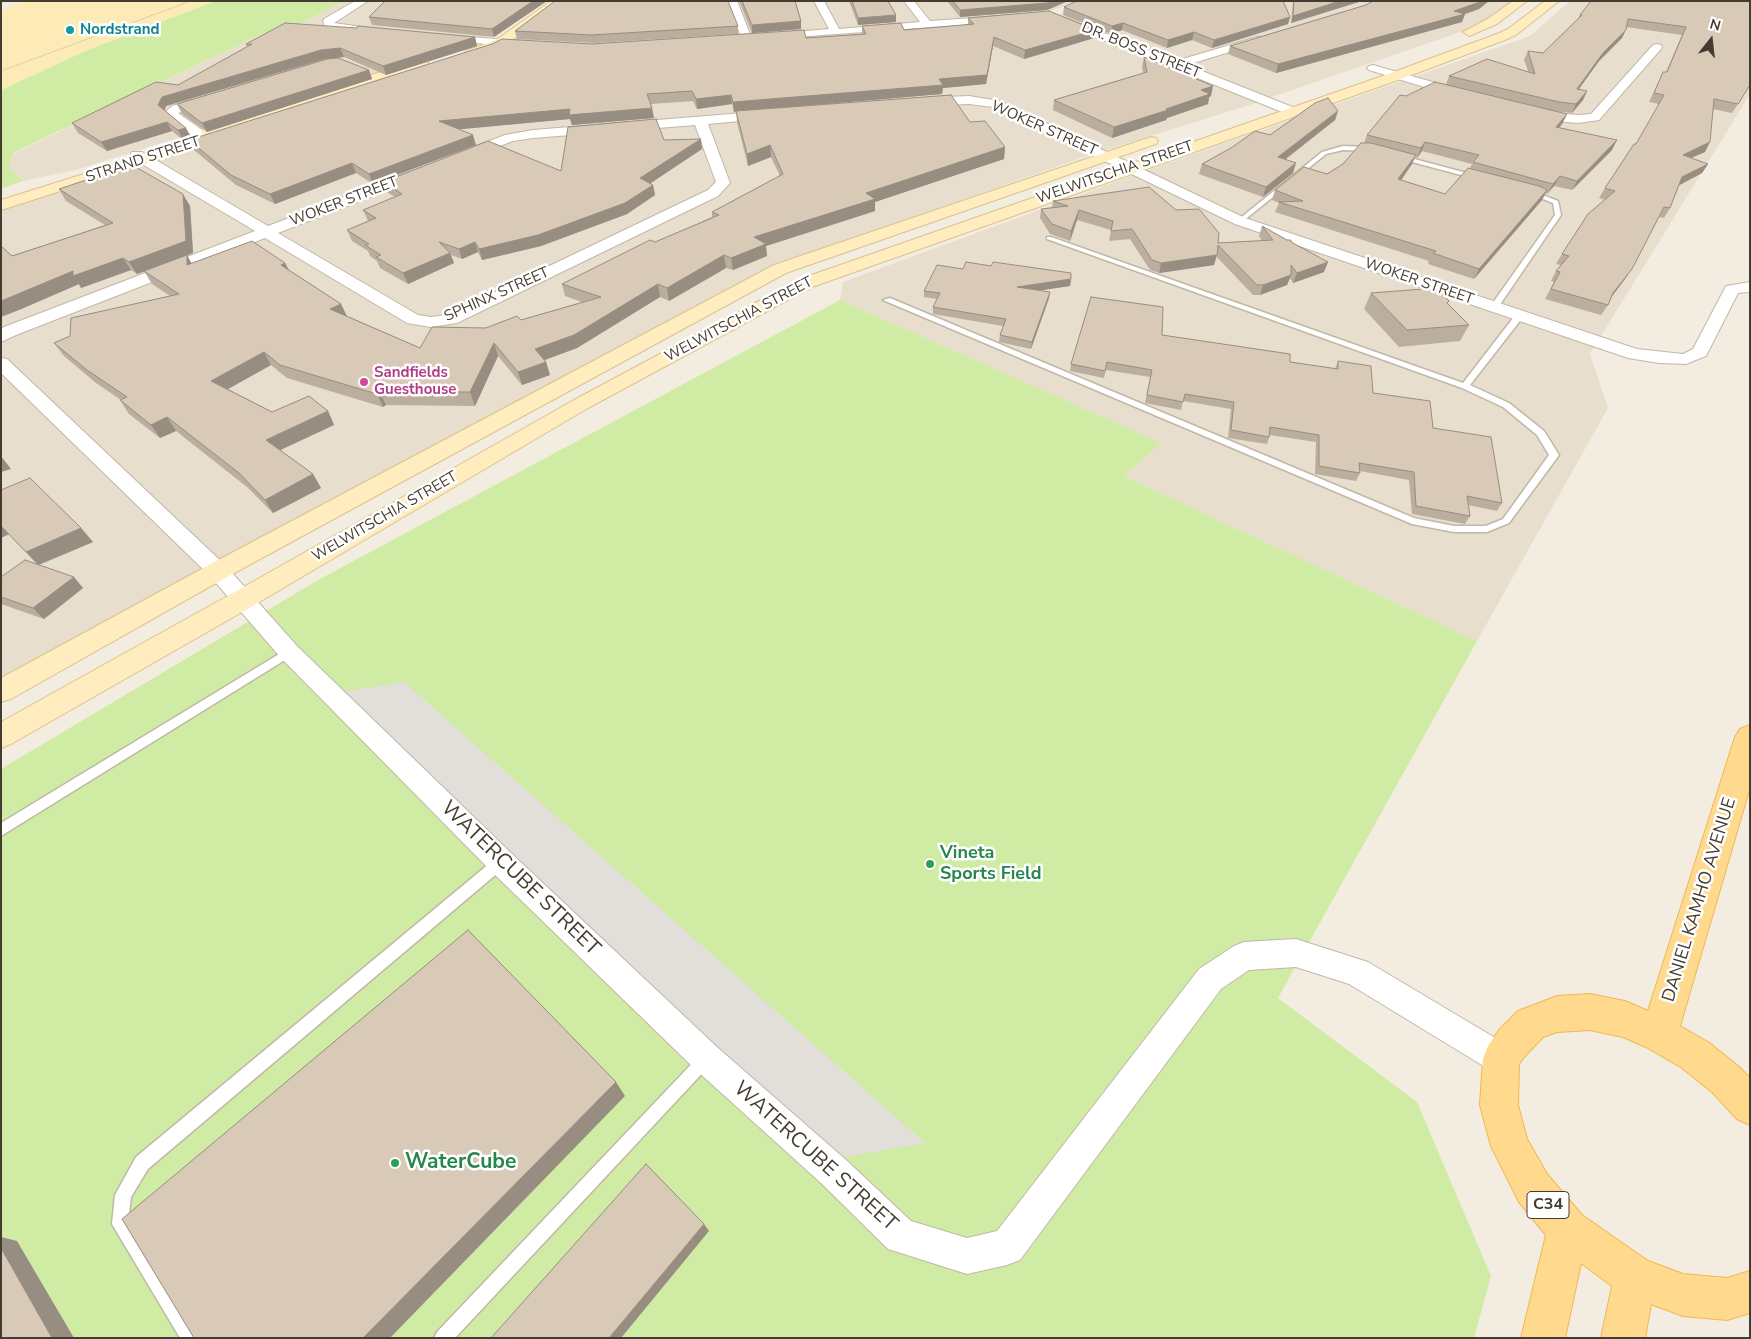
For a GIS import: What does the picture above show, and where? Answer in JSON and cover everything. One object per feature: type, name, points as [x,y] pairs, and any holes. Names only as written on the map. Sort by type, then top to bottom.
[{"type":"main road","name":"DANIEL KAMHO AVENUE","points":[[1659,1034],[1750,737]]},
{"type":"main road","points":[[1501,1059],[1512,1043],[1532,1024],[1558,1014],[1590,1012],[1624,1019],[1659,1034],[1695,1055],[1725,1079],[1750,1106]]},
{"type":"main road","name":"C34","points":[[1501,1059],[1499,1105],[1510,1146],[1533,1188],[1568,1228],[1635,1278],[1683,1296],[1728,1299],[1750,1292]]},
{"type":"main road","name":"C34","points":[[1543,1338],[1568,1228]]},
{"type":"main road","points":[[1623,1338],[1635,1278]]},
{"type":"street","points":[[364,1],[328,21],[329,25],[378,32]]},
{"type":"street","points":[[544,1],[486,42],[454,56],[500,43],[559,1]]},
{"type":"street","points":[[732,1],[742,39],[1009,18]]},
{"type":"street","points":[[819,1],[835,31]]},
{"type":"street","points":[[909,1],[927,24]]},
{"type":"street","points":[[1232,114],[1373,68],[1486,25],[1521,1]]},
{"type":"street","name":"WELWITSCHIA STREET","points":[[1,736],[242,600],[581,404],[806,282],[1291,111],[1396,76],[1512,32],[1553,1]]},
{"type":"street","name":"DR. BOSS STREET","points":[[1058,19],[1291,111]]},
{"type":"street","points":[[427,36],[530,45]]},
{"type":"street","points":[[1176,65],[1268,37]]},
{"type":"street","points":[[1518,108],[1554,117],[1578,119],[1595,117],[1658,47]]},
{"type":"street","name":"STRAND STREET","points":[[1,198],[141,158],[200,135],[379,77],[435,62],[1,205]]},
{"type":"street","points":[[1373,68],[1472,97]]},
{"type":"street","points":[[361,70],[379,77]]},
{"type":"street","points":[[200,135],[170,113],[176,109],[221,96]]},
{"type":"street","name":"WOKER STREET","points":[[906,103],[970,100],[996,104],[1240,221],[1634,354],[1659,358],[1686,359],[1700,352],[1732,289],[1750,287]]},
{"type":"street","points":[[447,162],[510,138],[533,134],[779,114]]},
{"type":"street","name":"SPHINX STREET","points":[[141,158],[414,319],[431,322],[451,319],[714,193],[723,183],[700,120]]},
{"type":"street","name":"WELWITSCHIA STREET","points":[[1,691],[218,571],[780,269],[1168,135]]},
{"type":"street","name":"WOKER STREET","points":[[1,337],[10,331],[429,169]]},
{"type":"street","points":[[1,363],[218,571],[242,600]]},
{"type":"street","name":"WATERCUBE STREET","points":[[242,600],[289,652],[500,862],[706,1059],[833,1171],[901,1236],[967,1256],[1006,1248],[1210,979],[1244,956],[1296,953],[1356,972],[1501,1059]]},
{"type":"lane","points":[[1240,221],[1324,153],[1343,148],[1377,152]]},
{"type":"lane","points":[[1387,154],[1481,179]]},
{"type":"lane","points":[[1494,307],[1558,215],[1556,202],[1518,188]]},
{"type":"lane","points":[[887,300],[1412,522],[1454,529],[1487,529],[1506,521],[1554,454],[1541,433],[1506,405],[1465,386],[1049,238]]},
{"type":"lane","points":[[1465,386],[1520,315]]},
{"type":"lane","points":[[1,830],[289,652]]},
{"type":"lane","points":[[190,1338],[120,1224],[123,1195],[142,1163],[500,862]]},
{"type":"lane","points":[[443,1338],[706,1059]]},
{"type":"path","points":[[1,71],[191,1]]},
{"type":"shaded area","points":[[344,1],[536,1],[484,39],[207,129],[75,170],[23,181],[9,168],[13,154],[266,32],[284,32]]},
{"type":"shaded area","points":[[566,1],[1078,1],[1045,13],[753,36],[593,46],[509,41]]},
{"type":"shaded area","points":[[1089,1],[1515,1],[1484,24],[1266,99],[1058,16]]},
{"type":"shaded area","points":[[1570,1],[1750,1],[1750,94],[1590,354],[1608,408],[1477,641],[1124,476],[1160,443],[840,300],[843,282],[1137,174],[1530,36]]},
{"type":"shaded area","points":[[1048,17],[1259,102],[1090,155],[774,266],[1,680],[1,209],[494,50],[593,51]]},
{"type":"shaded area","points":[[404,682],[925,1143],[821,1161],[330,694]]},
{"type":"green space","points":[[215,1],[344,1],[284,32],[266,32],[13,153],[9,168],[23,181],[1,189],[1,90],[85,51]]},
{"type":"green space","points":[[840,300],[1161,443],[1124,476],[1477,641],[1278,998],[1417,1102],[1491,1276],[1474,1338],[1,1338],[1,769],[318,580]]},
{"type":"sand","name":"Nordstrand","points":[[28,1],[215,1],[85,51],[1,90],[1,10]]},
{"type":"building","points":[[385,1],[533,1],[492,29],[369,17]]},
{"type":"building","points":[[555,1],[728,1],[738,26],[592,35],[515,31]]},
{"type":"building","points":[[742,1],[795,1],[801,21],[752,25]]},
{"type":"building","points":[[852,1],[888,1],[896,15],[858,18]]},
{"type":"building","points":[[953,1],[1051,1],[1047,3],[960,10]]},
{"type":"building","points":[[1077,1],[1283,1],[1290,17],[1214,40],[1194,32],[1168,40],[1123,23],[1112,26],[1064,7]]},
{"type":"building","points":[[1294,1],[1340,1],[1293,16]]},
{"type":"building","points":[[1373,1],[1483,1],[1454,11],[1465,14],[1278,64],[1230,46],[1366,5]]},
{"type":"building","points":[[1591,1],[1750,1],[1750,85],[1738,104],[1714,99],[1710,142],[1683,155],[1708,164],[1682,177],[1670,208],[1664,207],[1632,269],[1613,293],[1608,305],[1551,289],[1560,272],[1556,271],[1569,256],[1562,254],[1588,214],[1615,191],[1605,188],[1634,144],[1636,144],[1664,95],[1654,93],[1663,72],[1667,72],[1686,27],[1628,19],[1626,30],[1603,53],[1577,89],[1587,91],[1576,104],[1559,102],[1449,76],[1487,59],[1535,74],[1528,51],[1543,53],[1582,15],[1580,15]]},
{"type":"building","points":[[1049,11],[1096,30],[1025,50],[994,37],[987,75],[939,79],[943,85],[733,102],[731,95],[696,99],[692,91],[647,94],[652,108],[569,115],[570,109],[439,121],[473,135],[369,174],[352,163],[270,194],[231,175],[189,140],[492,44],[502,39],[592,44],[804,30],[806,38],[866,34],[862,26],[901,23],[904,30],[974,24],[968,18]]},
{"type":"building","points":[[285,23],[357,28],[358,26],[475,37],[383,66],[340,48],[321,50],[162,97],[158,105],[186,128],[178,130],[167,122],[101,142],[72,123],[156,82],[178,85],[252,44],[246,44]]},
{"type":"building","points":[[1144,57],[1213,86],[1201,90],[1210,94],[1114,127],[1054,100],[1147,72]]},
{"type":"building","points":[[338,58],[369,70],[202,123],[177,104],[327,59]]},
{"type":"building","points":[[1435,82],[1567,114],[1556,127],[1617,140],[1577,181],[1560,176],[1553,184],[1473,162],[1479,155],[1425,142],[1421,148],[1367,135],[1400,95],[1406,96]]},
{"type":"building","points":[[951,95],[970,122],[985,121],[1005,147],[866,193],[875,199],[754,237],[766,244],[731,258],[724,255],[667,288],[658,284],[574,335],[535,349],[546,362],[518,372],[494,343],[470,392],[380,392],[377,394],[280,365],[264,352],[211,381],[272,412],[309,396],[328,411],[266,440],[313,474],[265,500],[239,473],[167,417],[151,425],[120,400],[127,397],[87,370],[54,343],[70,336],[71,318],[179,294],[144,271],[187,255],[187,265],[252,241],[285,263],[281,265],[341,304],[330,309],[420,348],[432,327],[486,328],[517,316],[521,320],[601,297],[562,284],[650,240],[655,242],[719,215],[712,212],[783,174],[770,145],[747,154],[736,111]]},
{"type":"building","points":[[1328,98],[1338,111],[1278,157],[1296,163],[1266,187],[1202,164],[1231,148],[1255,131],[1270,135],[1315,103]]},
{"type":"building","points":[[656,119],[664,140],[701,139],[640,178],[653,185],[625,203],[538,235],[479,249],[475,242],[459,249],[439,242],[450,253],[403,273],[376,257],[381,255],[365,245],[369,244],[347,230],[376,218],[363,210],[402,194],[383,182],[488,141],[561,171],[568,127]]},
{"type":"building","points":[[1361,143],[1371,143],[1416,155],[1398,179],[1445,194],[1468,168],[1539,186],[1547,190],[1479,269],[1433,253],[1436,251],[1279,202],[1303,201],[1275,190],[1304,167],[1327,174],[1343,164]]},
{"type":"building","points":[[132,165],[183,194],[186,241],[129,262],[123,258],[73,276],[73,271],[1,301],[1,246],[12,256],[113,223],[59,189]]},
{"type":"building","points":[[1149,187],[1176,210],[1199,209],[1219,233],[1218,243],[1273,240],[1262,226],[1287,240],[1291,240],[1291,242],[1328,262],[1297,273],[1291,265],[1291,275],[1263,285],[1257,285],[1218,245],[1217,255],[1161,263],[1152,260],[1132,229],[1111,231],[1113,221],[1079,210],[1071,231],[1052,224],[1041,209],[1068,206],[1053,201]]},
{"type":"building","points":[[966,262],[991,266],[993,262],[1071,273],[1071,279],[1017,287],[1050,292],[1032,342],[1000,335],[1006,319],[933,307],[940,293],[924,291],[937,265],[963,269]]},
{"type":"building","points":[[1436,288],[1449,301],[1447,303],[1469,325],[1407,330],[1371,293]]},
{"type":"building","points":[[1091,297],[1163,307],[1162,335],[1290,354],[1290,362],[1338,369],[1338,361],[1371,366],[1373,393],[1430,401],[1433,428],[1491,437],[1502,503],[1467,496],[1470,516],[1416,506],[1414,472],[1359,463],[1360,473],[1319,466],[1319,435],[1270,427],[1269,437],[1231,430],[1234,402],[1185,394],[1183,402],[1147,395],[1152,370],[1107,362],[1105,371],[1071,364]]},
{"type":"building","points":[[30,478],[81,528],[26,552],[1,526],[1,490]]},
{"type":"building","points":[[25,560],[74,577],[33,608],[1,597],[1,577]]},
{"type":"building","name":"WaterCube","points":[[468,930],[616,1082],[363,1338],[194,1338],[122,1219]]},
{"type":"building","points":[[646,1164],[704,1224],[609,1338],[491,1338]]},
{"type":"building","points":[[1,1248],[52,1338],[1,1338]]},
{"type":"place","name":"Nordstrand","points":[[70,30]]},
{"type":"place","name":"Sandfields Guesthouse","points":[[364,382]]},
{"type":"place","name":"Vineta Sports Field","points":[[930,864]]},
{"type":"place","name":"WaterCube","points":[[395,1163]]}]
